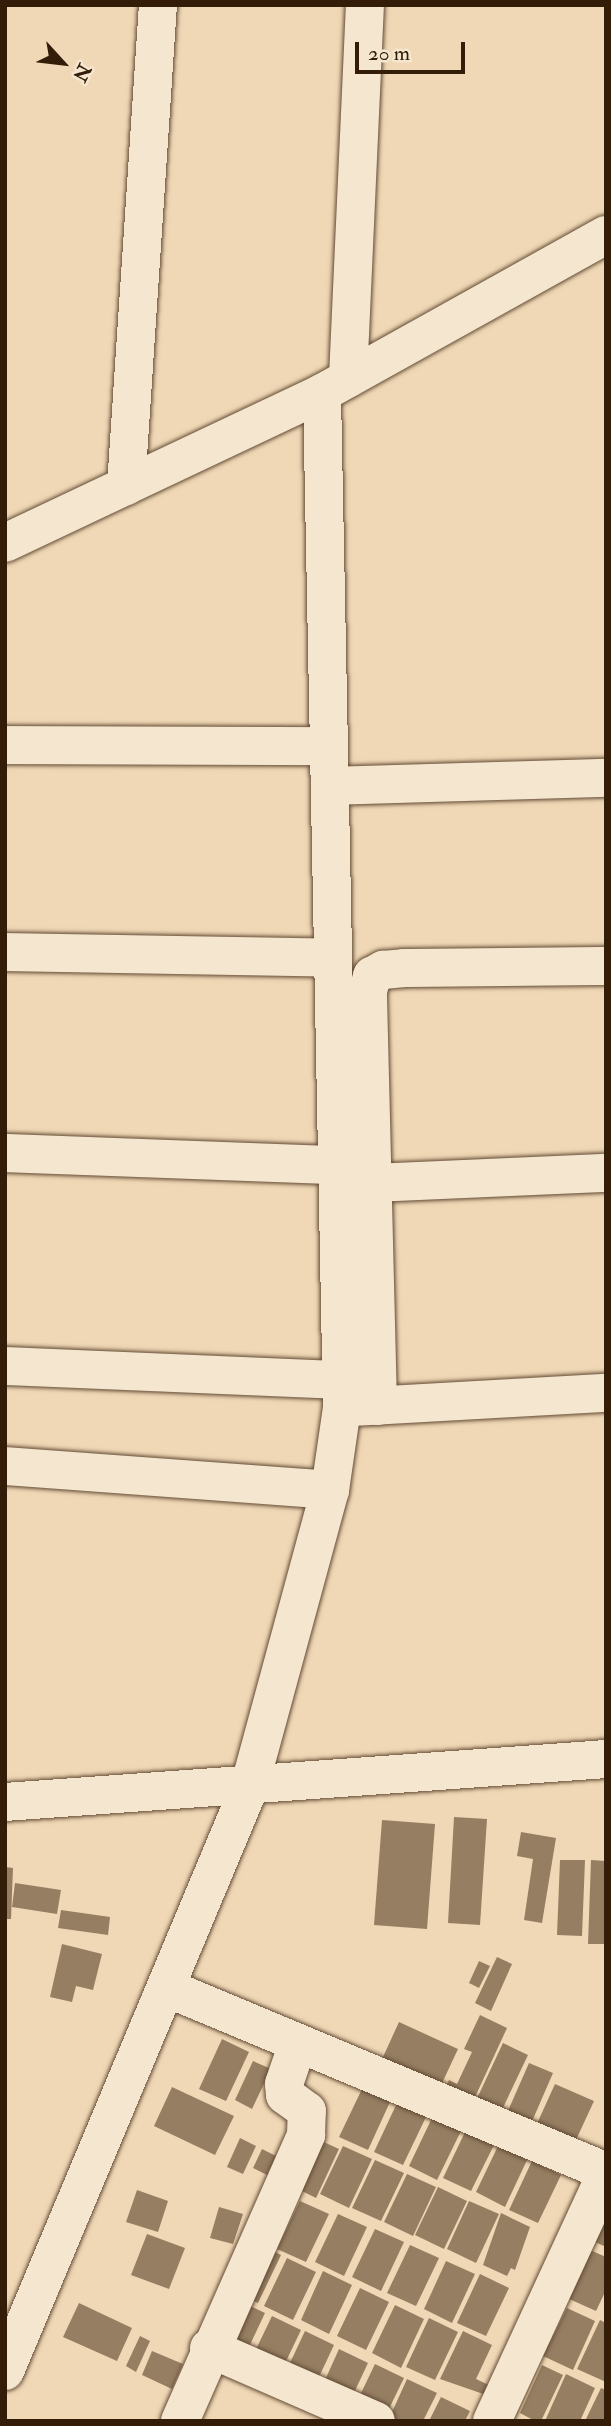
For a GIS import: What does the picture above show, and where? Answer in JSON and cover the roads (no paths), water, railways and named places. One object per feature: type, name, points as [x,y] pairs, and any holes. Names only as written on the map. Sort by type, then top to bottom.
[{"type":"street","points":[[126,486],[158,5]]},
{"type":"street","points":[[354,1398],[338,1165],[329,746],[335,386],[365,5]]},
{"type":"street","points":[[5,543],[335,386],[606,234]]},
{"type":"street","points":[[5,745],[329,746]]},
{"type":"street","points":[[330,786],[606,779]]},
{"type":"street","points":[[5,952],[333,958]]},
{"type":"street","points":[[8,2358],[249,1788],[330,1490],[354,1398],[374,1183],[368,991],[372,976],[383,970],[404,968],[606,966]]},
{"type":"street","points":[[5,1153],[338,1165]]},
{"type":"street","points":[[374,1183],[606,1173]]},
{"type":"street","points":[[5,1366],[354,1398],[606,1393]]},
{"type":"street","points":[[5,1466],[330,1490]]},
{"type":"street","points":[[5,1802],[249,1788],[606,1759]]},
{"type":"street","points":[[167,1987],[606,2173],[492,2421]]},
{"type":"street","points":[[180,2421],[209,2348],[306,2135],[307,2111],[285,2095],[284,2084],[298,2043]]},
{"type":"street","points":[[209,2348],[376,2421]]}]
